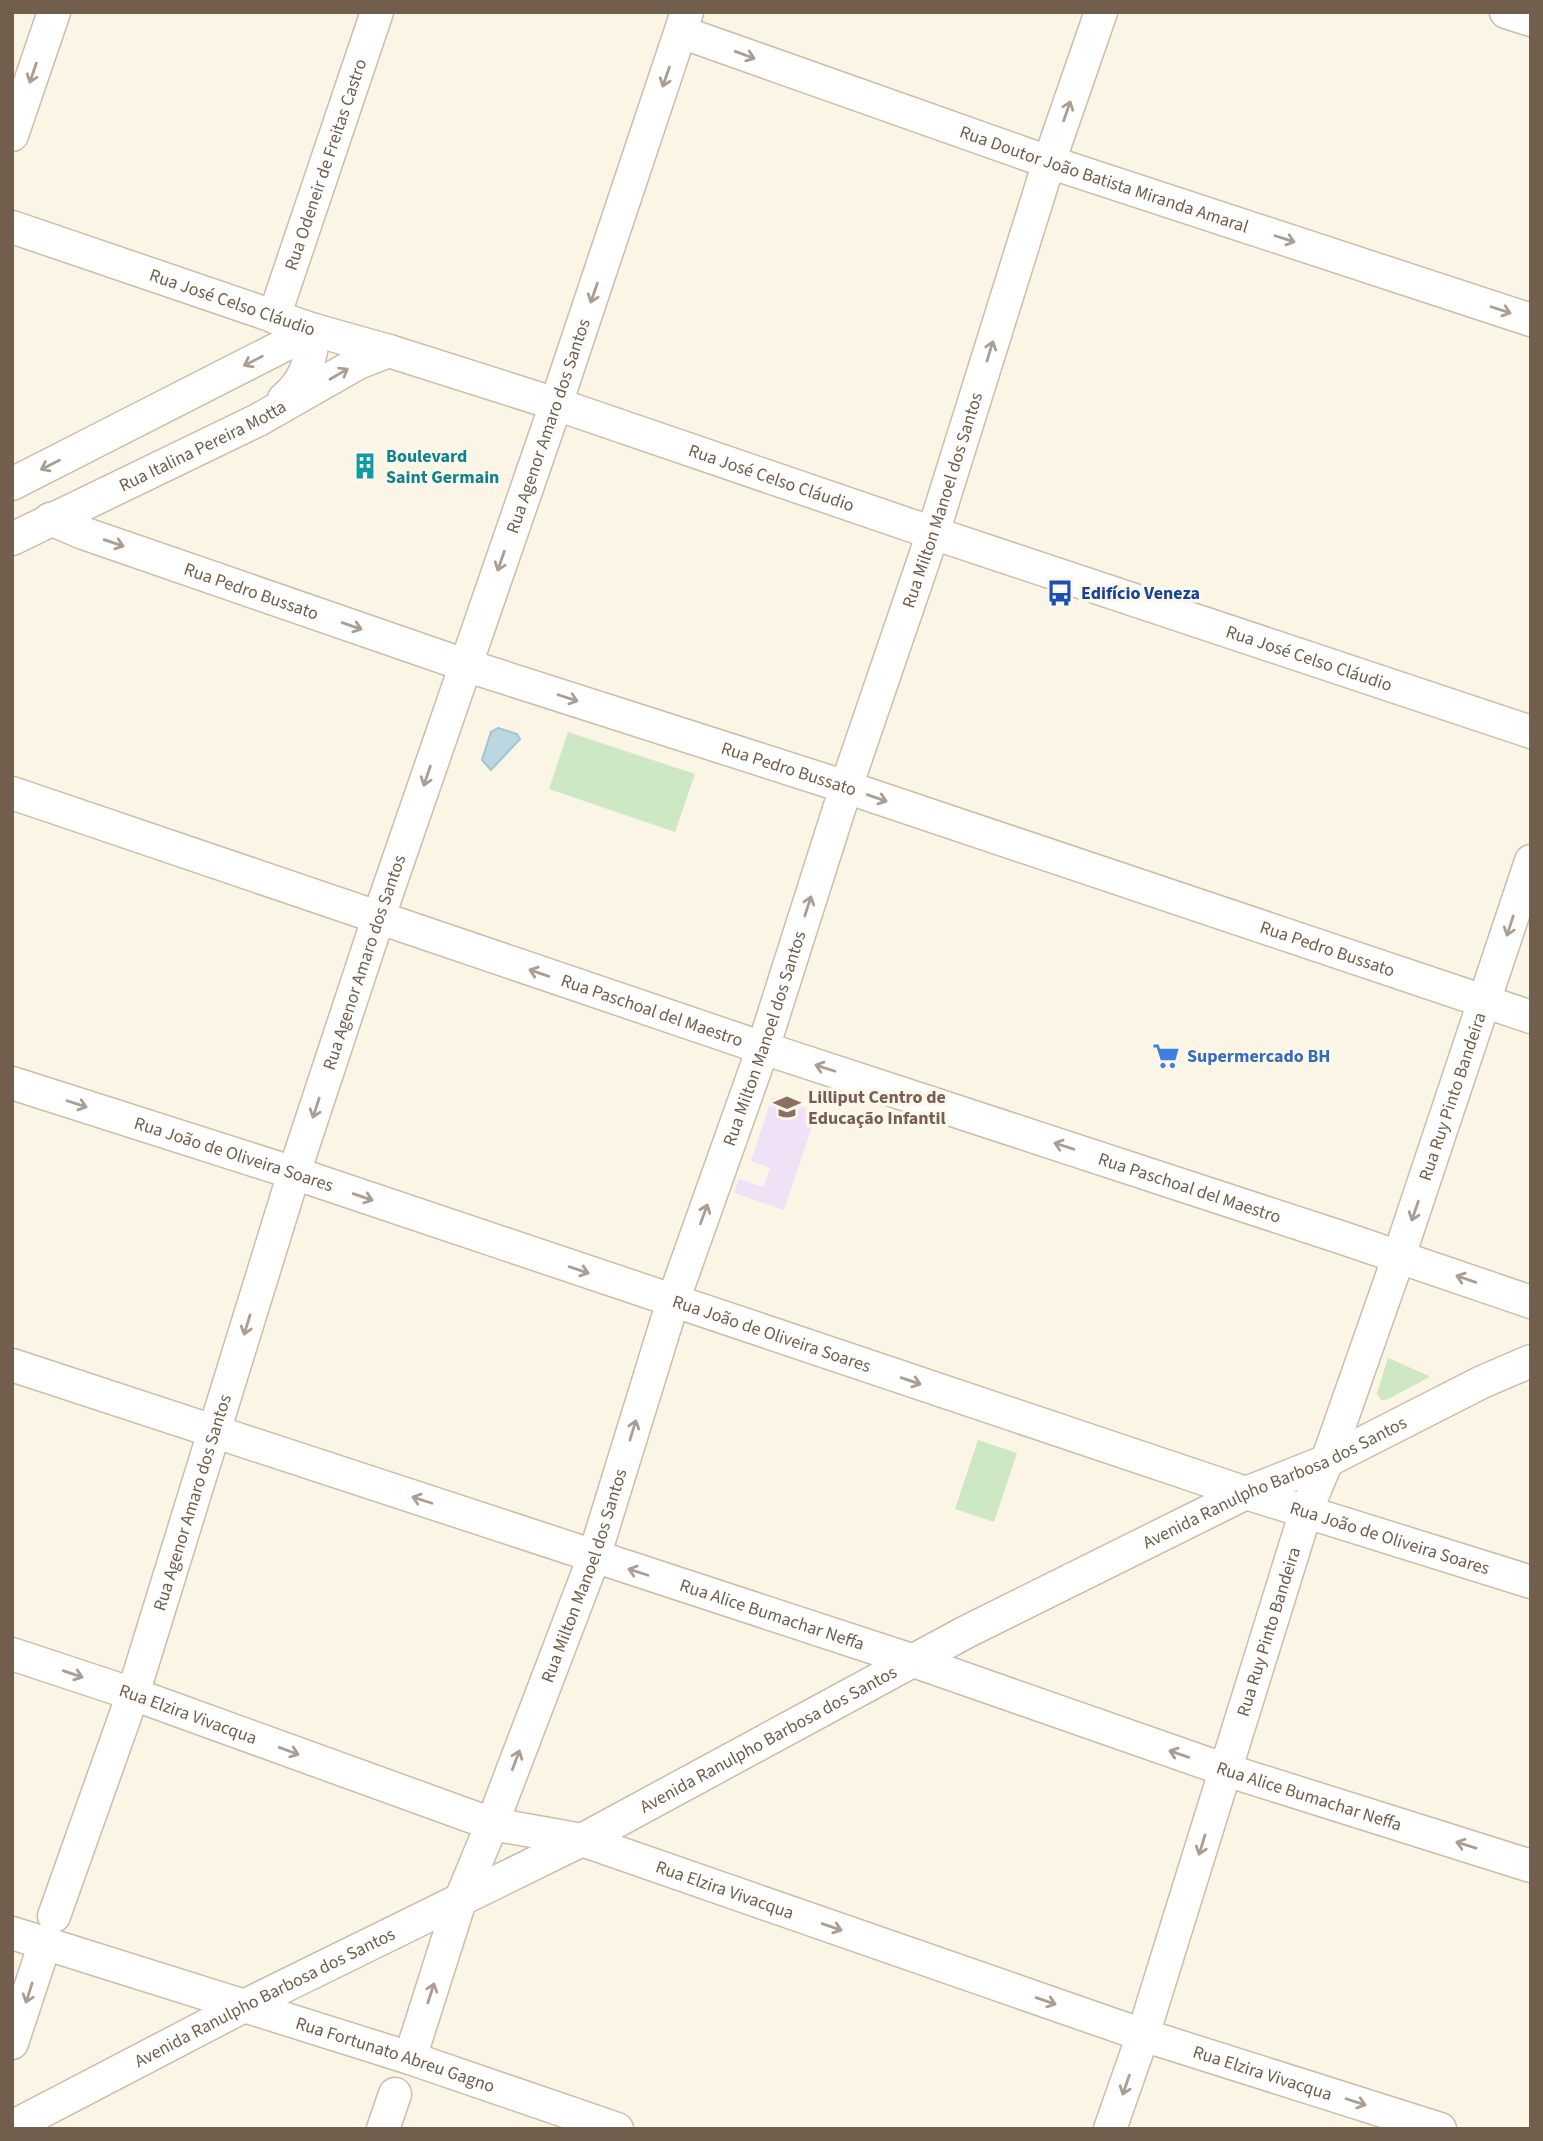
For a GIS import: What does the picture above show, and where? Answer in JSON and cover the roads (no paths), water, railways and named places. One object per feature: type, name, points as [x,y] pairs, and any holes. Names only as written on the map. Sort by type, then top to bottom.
[{"type":"street","points":[[12,135],[54,12]]},
{"type":"street","name":"Rua Odeneir de Freitas Castro","points":[[274,317],[377,12]]},
{"type":"street","name":"Rua Milton Manoel dos Santos","points":[[410,2058],[460,1901],[594,1557],[673,1301],[762,1048],[846,788],[933,533],[1049,162],[1101,12]]},
{"type":"street","points":[[1506,12],[1531,20]]},
{"type":"street","name":"Rua Doutor João Batista Miranda Amaral","points":[[684,22],[1049,162],[1531,320]]},
{"type":"street","name":"Rua Agenor Amaro dos Santos","points":[[12,2043],[49,1930],[133,1695],[294,1174],[378,919],[556,404],[684,22]]},
{"type":"street","name":"Rua José Celso Cláudio","points":[[12,227],[314,331],[389,351],[556,404],[1531,732]]},
{"type":"street","points":[[258,420],[291,393],[300,382],[308,369],[314,331]]},
{"type":"street","points":[[12,484],[314,331]]},
{"type":"street","name":"Rua Italina Pereira Motta","points":[[12,539],[258,420],[358,363],[389,351]]},
{"type":"street","name":"Rua Pedro Bussato","points":[[50,519],[83,533],[465,665],[846,788],[1531,1017]]},
{"type":"street","name":"Rua Paschoal del Maestro","points":[[12,793],[762,1048],[1531,1301]]},
{"type":"street","name":"Rua Ruy Pinto Bandeira","points":[[1110,2129],[1143,2035],[1306,1511],[1399,1256],[1531,861]]},
{"type":"street","name":"Rua João de Oliveira Soares","points":[[12,1083],[294,1174],[1247,1493],[1531,1583]]},
{"type":"street","name":"Avenida Ranulpho Barbosa dos Santos","points":[[12,2127],[244,2006],[582,1840],[966,1632],[1247,1493],[1326,1461],[1482,1382],[1531,1361]]},
{"type":"street","name":"Rua Alice Bumachar Neffa","points":[[12,1365],[911,1660],[1226,1770],[1531,1866]]},
{"type":"street","points":[[966,1632],[965,1644],[969,1659],[981,1685]]},
{"type":"street","name":"Rua Elzira Vivacqua","points":[[12,1654],[492,1824],[582,1840],[1143,2035],[1440,2129]]},
{"type":"street","name":"Rua Fortunato Abreu Gagno","points":[[12,1933],[49,1930],[244,2006],[410,2058],[617,2129]]},
{"type":"street","points":[[383,2129],[395,2094]]},
{"type":"water","points":[[498,728],[517,734],[520,739],[491,770],[482,760],[491,732]]},
{"type":"place","name":"Boulevard Saint Germain","points":[[365,466]]},
{"type":"place","name":"Edifício Veneza","points":[[1060,593]]},
{"type":"place","name":"Supermercado BH","points":[[1166,1056]]},
{"type":"place","name":"Lilliput Centro de Educação Infantil","points":[[787,1107]]}]
